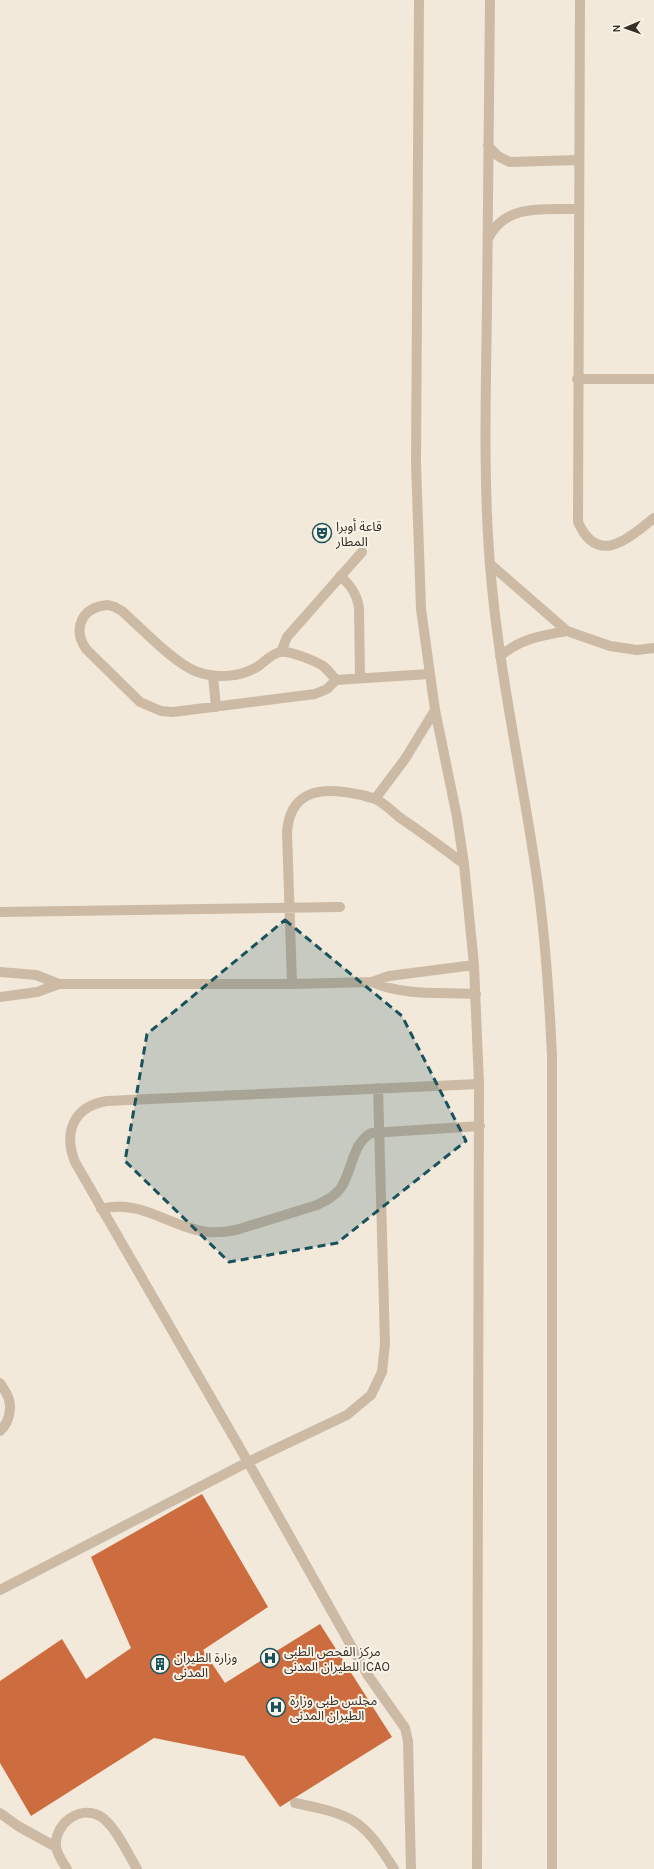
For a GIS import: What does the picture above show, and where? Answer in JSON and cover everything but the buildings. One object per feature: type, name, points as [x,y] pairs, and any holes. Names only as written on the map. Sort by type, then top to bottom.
[{"type":"street","points":[[419,0],[416,463],[421,609],[435,710],[457,817],[464,864],[476,994],[479,1084],[477,1869]]},
{"type":"street","points":[[490,0],[486,477],[490,564],[500,656],[516,762],[536,865],[544,930],[550,1008],[553,1124],[552,1869]]},
{"type":"street","points":[[580,0],[577,379],[578,522],[582,532],[589,539],[598,544],[609,546],[620,543],[654,518]]},
{"type":"street","points":[[488,145],[498,156],[510,162],[579,160]]},
{"type":"street","points":[[488,239],[500,220],[510,215],[521,212],[579,209]]},
{"type":"street","points":[[577,379],[654,379]]},
{"type":"street","points":[[281,652],[286,637],[362,552]]},
{"type":"street","points":[[490,564],[567,631],[610,646],[637,650],[654,648]]},
{"type":"street","points":[[340,576],[354,589],[358,598],[360,678]]},
{"type":"street","points":[[336,680],[324,667],[290,653],[281,652],[271,656],[245,672],[230,676],[213,676],[197,672],[182,664],[115,607],[108,605],[95,607],[85,614],[81,622],[79,632],[81,641],[86,649],[140,702],[161,711],[173,712],[216,707],[322,692],[336,680],[429,674]]},
{"type":"street","points":[[500,656],[524,640],[567,631]]},
{"type":"street","points":[[213,676],[216,707]]},
{"type":"street","points":[[375,799],[405,758],[435,710]]},
{"type":"street","points":[[292,984],[287,832],[291,812],[297,803],[305,796],[314,792],[335,790],[375,799],[464,864]]},
{"type":"street","points":[[0,912],[340,907]]},
{"type":"street","points":[[0,997],[37,992],[58,984],[292,984],[372,982],[389,976],[474,965]]},
{"type":"street","points":[[0,972],[36,975],[45,977],[58,984]]},
{"type":"street","points":[[372,982],[383,987],[399,990],[476,994]]},
{"type":"street","points":[[411,1869],[408,1741],[405,1728],[367,1674],[248,1462],[101,1209],[75,1162],[71,1152],[69,1139],[72,1127],[78,1115],[86,1107],[97,1103],[479,1084]]},
{"type":"street","points":[[0,1590],[248,1462],[347,1415],[371,1395],[382,1372],[385,1344],[378,1088]]},
{"type":"street","points":[[101,1209],[126,1206],[207,1232],[236,1230],[317,1205],[329,1199],[339,1190],[346,1180],[358,1145],[363,1138],[371,1133],[480,1126]]},
{"type":"street","points":[[0,1383],[9,1399],[10,1414],[4,1428],[0,1432]]},
{"type":"street","points":[[295,1803],[335,1811],[351,1818],[366,1829],[377,1842],[394,1869]]},
{"type":"street","points":[[0,1813],[18,1826],[56,1847]]},
{"type":"street","points":[[67,1869],[56,1847],[58,1831],[68,1818],[83,1813],[99,1816],[112,1827],[137,1869]]},
{"type":"highlighted area","points":[[285,920],[402,1016],[466,1141],[337,1243],[229,1262],[125,1161],[147,1034]]},
{"type":"place","name":"قاعة أوبرا المطار","points":[[322,533]]},
{"type":"place","name":"مركز الفحص الطبى للطيران المدنى ICAO","points":[[270,1658]]},
{"type":"place","name":"وزارة الطيران المدنى","points":[[160,1664]]},
{"type":"place","name":"مجلس طبي وزارة الطيران المدنى","points":[[276,1707]]}]
